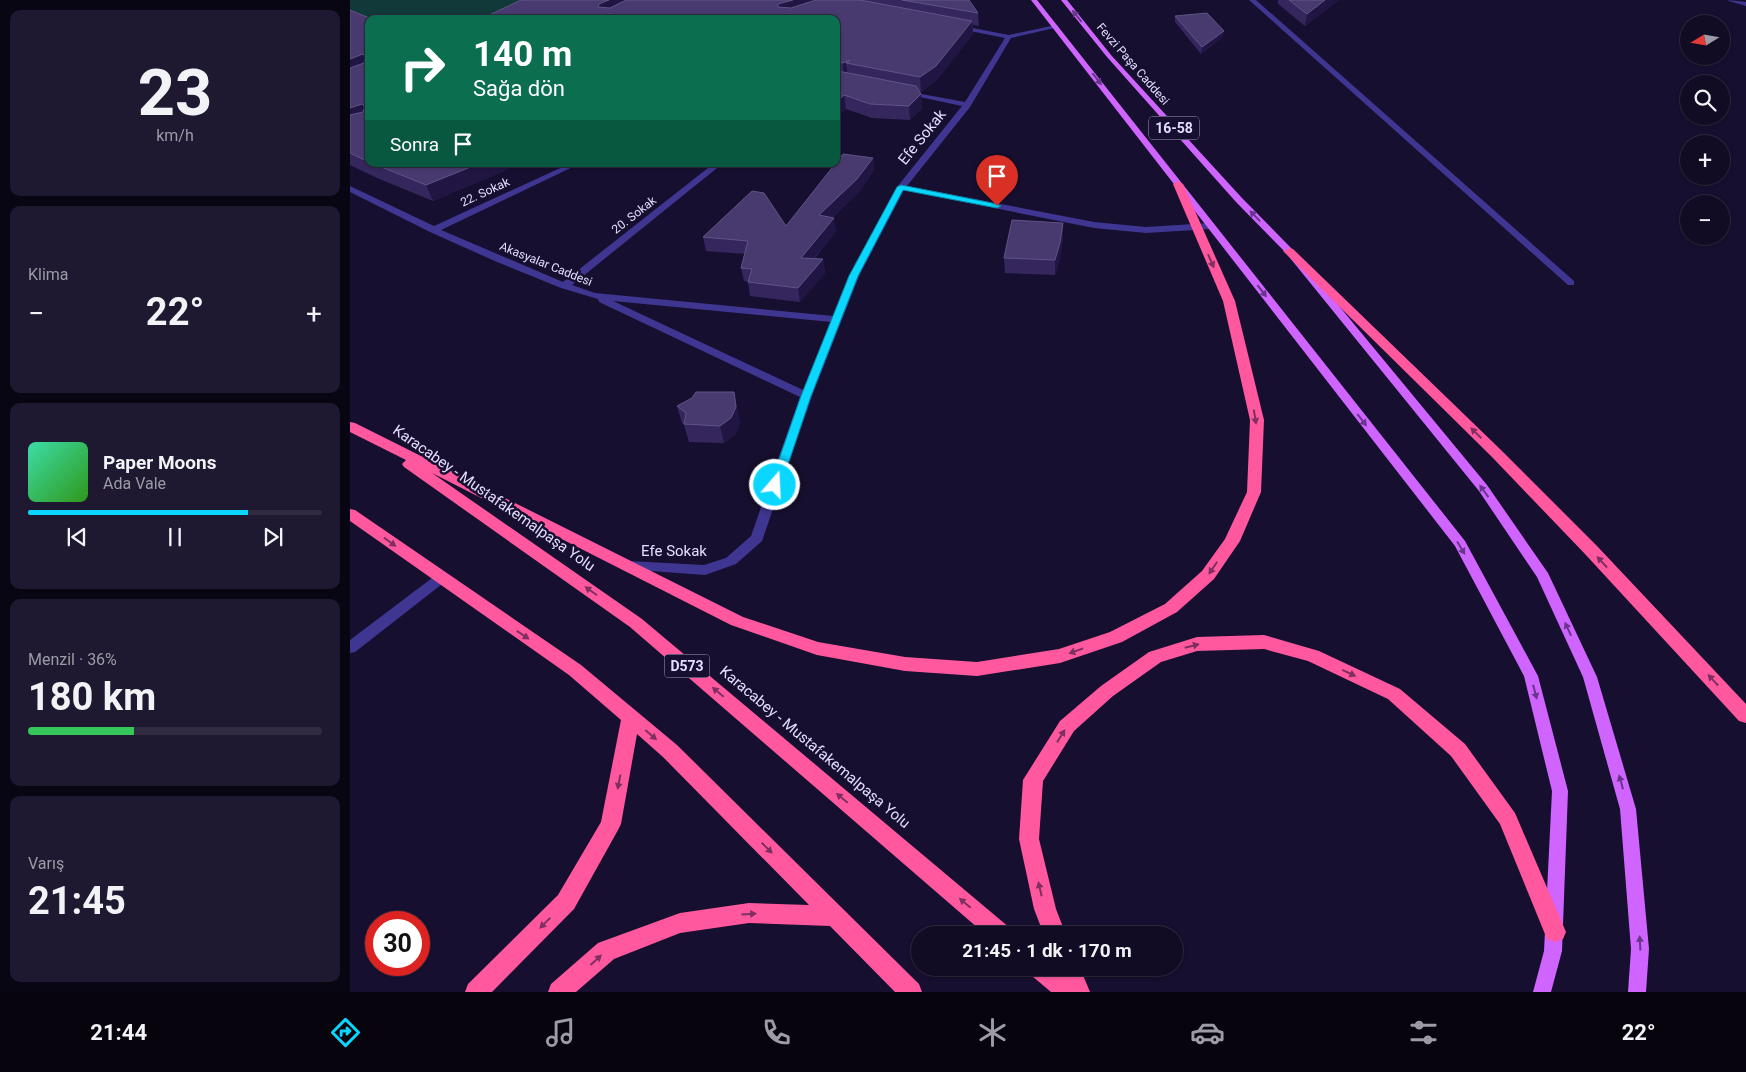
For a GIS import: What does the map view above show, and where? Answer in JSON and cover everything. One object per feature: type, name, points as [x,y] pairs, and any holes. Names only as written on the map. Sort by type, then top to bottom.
[{"type":"highway","points":[[357,430],[737,621],[817,648],[905,664],[977,669],[1060,656],[1116,637],[1171,608],[1208,575],[1232,541],[1254,492],[1257,420],[1229,301],[1203,227],[1178,184]]},
{"type":"highway","points":[[1288,251],[1496,453],[1591,550],[1746,716]]},
{"type":"highway","name":"Karacabey - Mustafakemalpaşa Yolu","points":[[357,430],[636,622],[991,926]]},
{"type":"highway","points":[[350,514],[575,670],[631,717],[670,751],[911,992]]},
{"type":"highway","points":[[1052,926],[1045,909],[1029,839],[1033,780],[1067,726],[1107,691],[1155,657],[1197,644],[1264,642],[1314,656],[1394,694],[1458,750],[1508,819],[1555,932]]},
{"type":"highway","points":[[476,992],[566,902],[611,824],[631,717]]},
{"type":"highway","points":[[560,992],[606,951],[680,923],[749,913],[834,916]]},
{"type":"highway","points":[[1050,976],[1069,992]]},
{"type":"highway","points":[[1072,976],[1079,992]]},
{"type":"main road","name":"16-58","points":[[1034,0],[1178,184]]},
{"type":"main road","name":"Fevzi Paşa Caddesi","points":[[1064,0],[1109,56],[1239,200],[1288,251],[1483,488],[1543,576],[1590,677],[1628,808],[1640,949],[1637,992]]},
{"type":"main road","points":[[1203,227],[1460,544],[1531,676],[1560,791],[1555,932],[1553,951],[1542,992]]},
{"type":"street","points":[[1252,0],[1571,283]]},
{"type":"street","points":[[1731,0],[1746,4]]},
{"type":"street","points":[[951,26],[1009,37],[1056,27]]},
{"type":"street","name":"Efe Sokak","points":[[628,566],[705,570],[732,561],[757,538],[806,396],[854,276],[901,187],[967,105],[1009,37]]},
{"type":"street","points":[[892,90],[967,105]]},
{"type":"street","name":"22. Sokak","points":[[433,230],[569,167]]},
{"type":"street","name":"20. Sokak","points":[[564,286],[714,167]]},
{"type":"street","points":[[901,187],[1094,225],[1146,230],[1203,227]]},
{"type":"street","name":"Akasyalar Caddesi","points":[[350,189],[433,230],[564,286],[594,296],[836,319]]},
{"type":"street","points":[[594,296],[806,396]]},
{"type":"street","points":[[350,648],[441,578]]},
{"type":"green space","points":[[350,0],[541,0],[502,15],[365,15],[365,20],[350,22]]},
{"type":"building","points":[[521,0],[609,0],[599,4],[598,7],[610,8],[626,0],[793,0],[778,4],[778,7],[791,8],[816,0],[860,0],[972,21],[936,66],[920,77],[846,63],[850,60],[840,62],[840,15],[489,15]]},
{"type":"building","points":[[902,0],[969,0],[978,13]]},
{"type":"building","points":[[1289,0],[1325,0],[1307,14]]},
{"type":"building","points":[[350,10],[365,16],[365,56],[363,54],[350,59]]},
{"type":"building","points":[[1207,13],[1224,31],[1202,47],[1175,16]]},
{"type":"building","points":[[365,56],[365,106],[362,104],[350,108],[350,68],[364,63]]},
{"type":"building","points":[[840,71],[916,86],[921,94],[909,106],[870,104],[844,95],[840,99]]},
{"type":"building","points":[[365,106],[365,160],[350,153],[350,115],[363,112]]},
{"type":"building","points":[[843,154],[873,158],[857,179],[819,215],[834,218],[801,258],[823,259],[798,288],[748,282],[752,269],[741,268],[748,241],[703,237],[752,191],[764,193],[786,226],[833,167],[840,167],[840,158]]},
{"type":"building","points":[[381,167],[471,167],[426,185]]},
{"type":"building","points":[[1012,220],[1063,223],[1055,260],[1004,258]]},
{"type":"building","points":[[696,392],[734,392],[736,407],[731,418],[720,426],[684,424],[686,413],[677,406],[692,398]]},
{"type":"route","points":[[775,485],[806,396],[854,276],[901,187],[997,206]]}]
